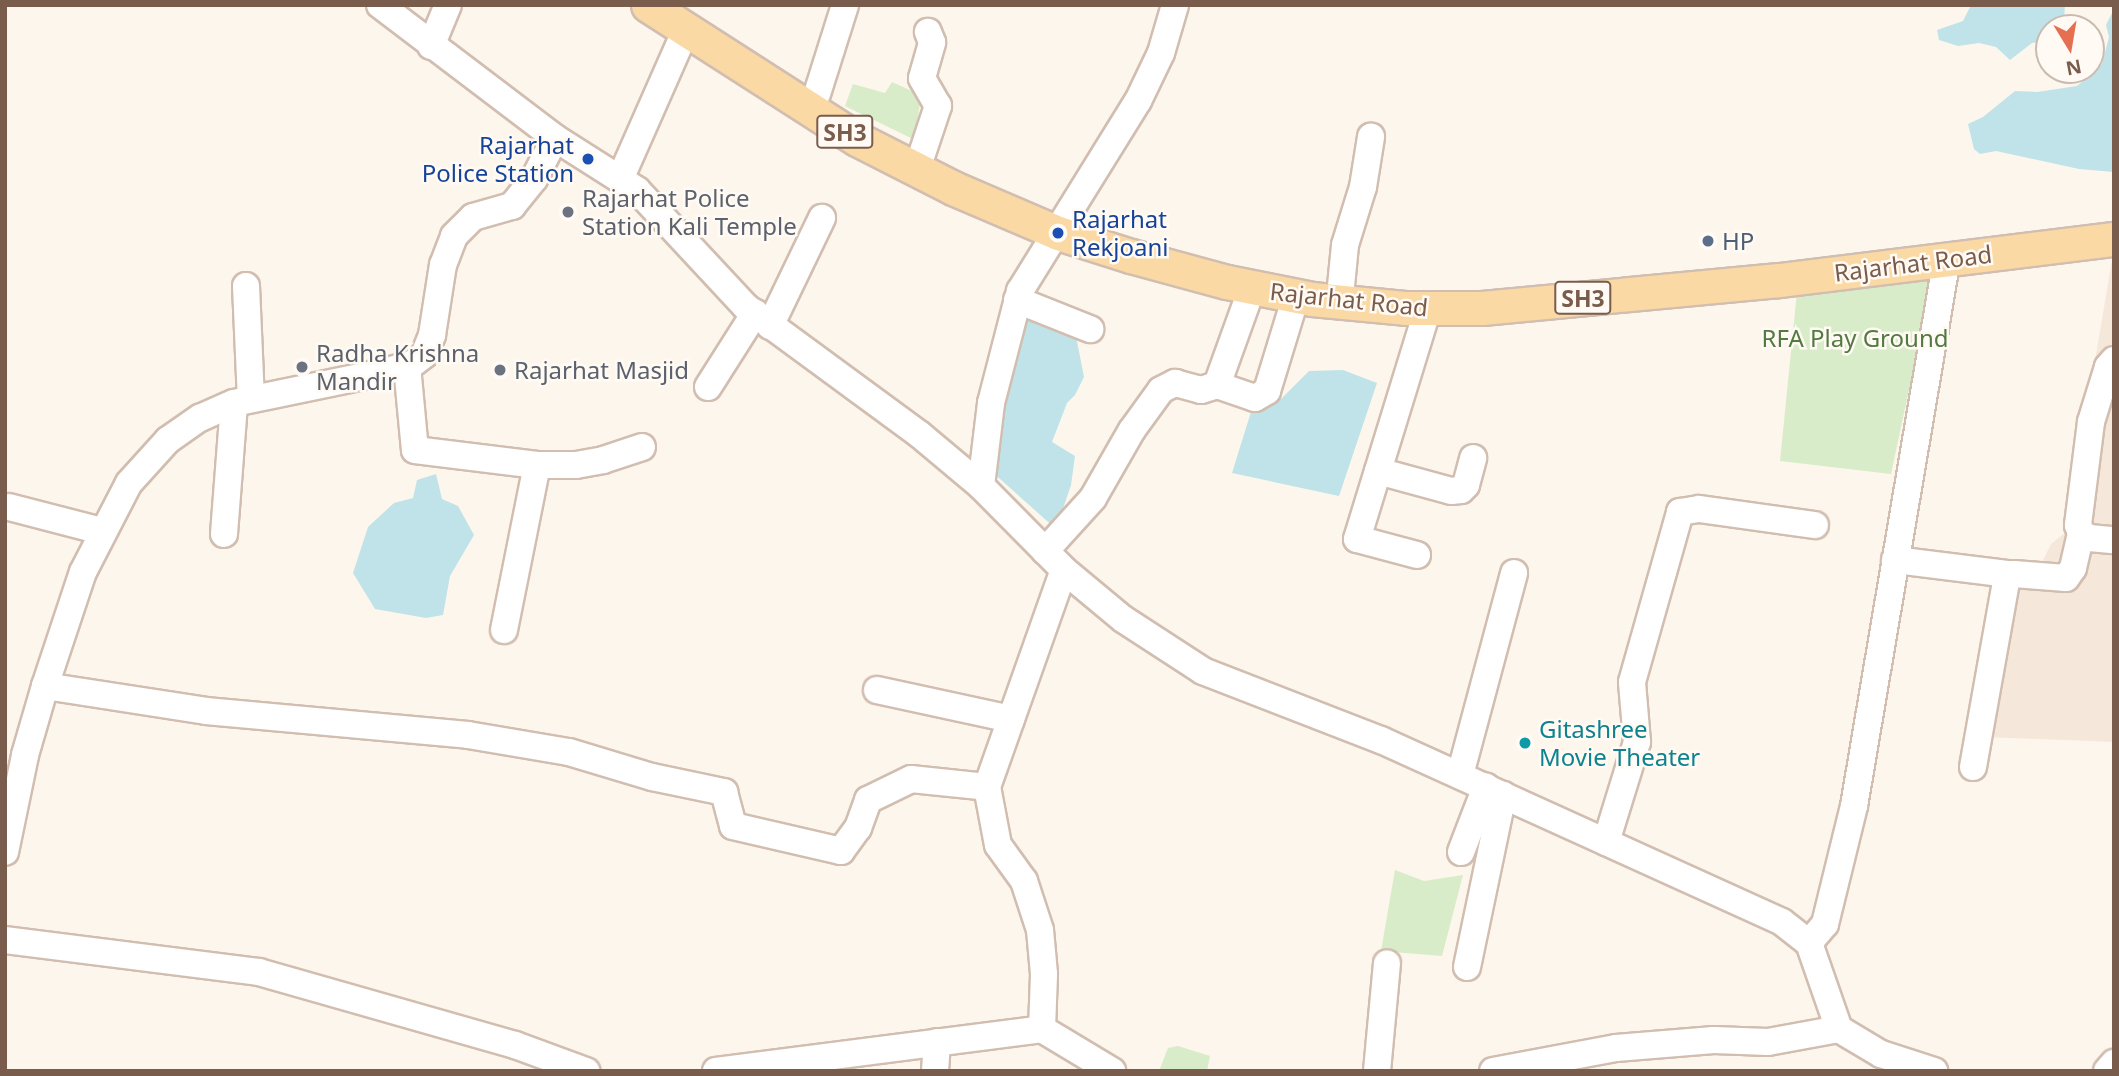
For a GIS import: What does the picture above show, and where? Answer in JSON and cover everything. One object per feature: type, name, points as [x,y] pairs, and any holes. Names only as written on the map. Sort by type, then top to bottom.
[{"type":"main road","name":"Rajarhat Road","points":[[648,5],[683,19],[817,94],[857,120],[1062,225],[1127,238],[1228,267],[1341,286],[1441,291],[1539,288],[1840,260],[1964,240],[2114,223]]},
{"type":"main road","name":"Rajarhat Road","points":[[683,19],[857,139],[953,188],[1062,225],[1179,270],[1296,296],[1428,308],[1482,308],[1766,281],[2114,239]]},
{"type":"street","points":[[380,5],[555,138],[621,177],[656,209],[763,319],[919,434],[981,486],[1064,570],[1124,619],[1203,671],[1381,740],[1782,922],[1809,943],[1839,1029],[1894,1066],[1934,1071]]},
{"type":"street","points":[[431,46],[448,5]]},
{"type":"street","points":[[817,94],[845,5]]},
{"type":"street","points":[[981,486],[990,404],[1017,300],[1028,274],[1062,225],[1138,102],[1161,53],[1175,5]]},
{"type":"street","points":[[621,177],[683,19]]},
{"type":"street","points":[[922,154],[937,106],[922,78],[932,42],[928,32]]},
{"type":"street","points":[[1341,286],[1345,245],[1360,198],[1371,137]]},
{"type":"street","points":[[5,852],[15,752],[45,686],[83,572],[129,483],[168,440],[200,418],[243,401],[407,366],[424,355],[432,335],[443,265],[454,236],[473,217],[512,206],[534,179],[555,138]]},
{"type":"street","points":[[708,387],[763,319],[822,218]]},
{"type":"street","points":[[1809,943],[1825,924],[1854,806],[1947,258]]},
{"type":"street","points":[[224,534],[243,401],[246,286]]},
{"type":"street","points":[[1217,385],[1252,288]]},
{"type":"street","points":[[1045,551],[1093,498],[1113,460],[1161,390],[1175,383],[1201,390],[1217,385],[1255,398],[1267,391],[1296,296]]},
{"type":"street","points":[[1017,300],[1090,329]]},
{"type":"street","points":[[1417,555],[1357,539],[1428,308]]},
{"type":"street","points":[[1895,560],[2066,578],[2073,568],[2081,533],[2078,513],[2091,422],[2108,367],[2114,360]]},
{"type":"street","points":[[407,366],[415,450],[537,465],[576,465],[603,460],[642,447]]},
{"type":"street","points":[[1378,471],[1451,491],[1461,490],[1466,485],[1473,458]]},
{"type":"street","points":[[504,630],[537,465]]},
{"type":"street","points":[[9,507],[102,531]]},
{"type":"street","points":[[1606,842],[1637,742],[1632,682],[1680,512],[1699,509],[1815,525]]},
{"type":"street","points":[[2081,533],[2089,538],[2114,540]]},
{"type":"street","points":[[1042,1029],[1044,974],[1040,930],[1024,881],[998,845],[987,787],[1064,570]]},
{"type":"street","points":[[1460,775],[1514,573]]},
{"type":"street","points":[[1973,767],[2008,574]]},
{"type":"street","points":[[45,686],[206,711],[468,734],[569,752],[652,777],[724,792],[733,827],[841,851],[858,828],[867,800],[911,779],[987,787]]},
{"type":"street","points":[[877,690],[1011,719]]},
{"type":"street","points":[[1461,852],[1494,791]]},
{"type":"street","points":[[1467,967],[1494,791]]},
{"type":"street","points":[[5,940],[259,972],[515,1045],[586,1071]]},
{"type":"street","points":[[1377,1071],[1387,963]]},
{"type":"street","points":[[716,1071],[1042,1029],[1112,1071]]},
{"type":"street","points":[[1493,1071],[1616,1048],[1714,1040],[1768,1042],[1839,1029]]},
{"type":"street","points":[[935,1071],[937,1042]]},
{"type":"street","points":[[2107,1071],[2114,1063]]},
{"type":"shaded area","points":[[2112,260],[2114,742],[1985,737],[2025,564],[2039,568],[2051,544],[2066,532]]},
{"type":"green space","points":[[892,82],[921,95],[915,140],[845,106],[853,84],[885,93]]},
{"type":"green space","name":"RFA Play Ground","points":[[1936,263],[1891,474],[1780,461],[1798,282]]},
{"type":"green space","points":[[1395,870],[1424,881],[1463,875],[1442,956],[1381,951]]},
{"type":"green space","points":[[1178,1046],[1210,1056],[1207,1071],[1159,1071],[1168,1048]]},
{"type":"water","points":[[1971,5],[2065,5],[2064,14],[2035,14],[2035,42],[2010,60],[1996,47],[1979,43],[1958,46],[1939,40],[1937,30],[1963,21]]},
{"type":"water","points":[[2114,9],[2114,172],[2079,169],[1996,151],[1980,154],[1974,149],[1968,124],[1983,117],[2015,91],[2037,92],[2079,84],[2105,84],[2105,52],[2109,37],[2106,25]]},
{"type":"water","points":[[1022,308],[1075,331],[1084,377],[1075,395],[1067,403],[1052,442],[1075,456],[1071,485],[1056,529],[990,470]]},
{"type":"water","points":[[1343,370],[1377,383],[1339,496],[1232,473],[1255,399],[1281,399],[1309,371]]},
{"type":"water","points":[[436,474],[442,499],[458,506],[474,535],[450,576],[443,615],[426,618],[375,609],[353,573],[368,527],[394,503],[413,498],[417,480]]},
{"type":"place","name":"Rajarhat Police Station","points":[[588,159]]},
{"type":"place","name":"Rajarhat Police Station Kali Temple","points":[[568,212]]},
{"type":"place","name":"Rajarhat Rekjoani","points":[[1058,233]]},
{"type":"place","name":"HP","points":[[1708,241]]},
{"type":"place","name":"Radha Krishna Mandir","points":[[302,367]]},
{"type":"place","name":"Rajarhat Masjid","points":[[500,370]]},
{"type":"place","name":"Gitashree Movie Theater","points":[[1525,743]]}]
